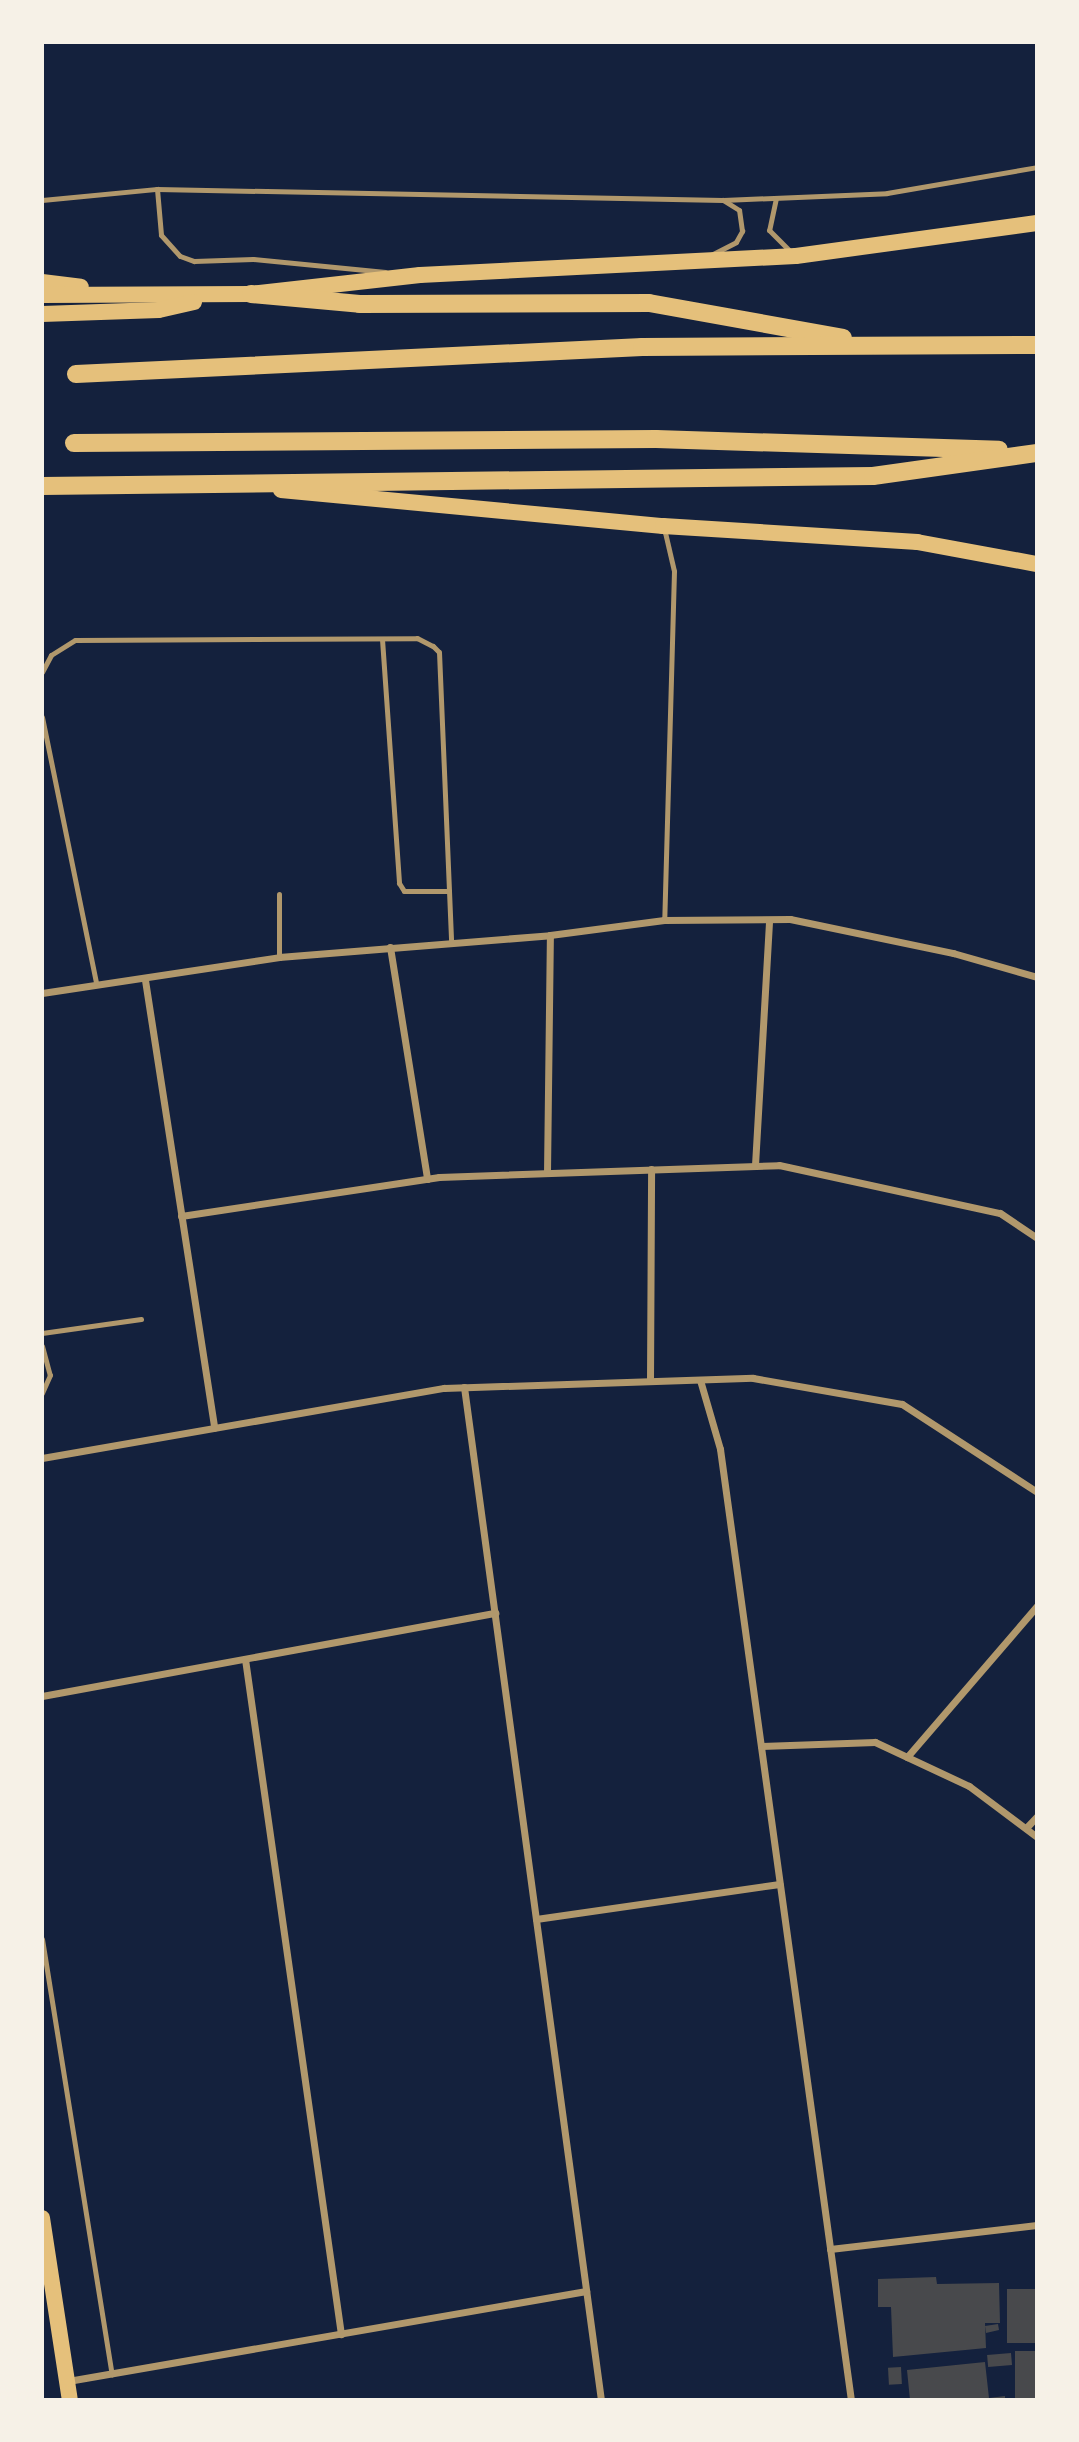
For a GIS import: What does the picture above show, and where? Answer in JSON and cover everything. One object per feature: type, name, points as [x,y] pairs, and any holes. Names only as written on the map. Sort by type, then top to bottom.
[{"type":"highway","points":[[251,294],[360,304],[649,303],[888,346]]},
{"type":"highway","points":[[76,374],[642,347],[1037,345]]},
{"type":"highway","points":[[74,443],[656,439],[1037,452]]},
{"type":"highway","points":[[42,486],[243,486],[873,476],[1037,452]]},
{"type":"highway","points":[[42,497],[92,485]]},
{"type":"main road","points":[[42,295],[251,294],[420,275],[796,256],[1037,223]]},
{"type":"main road","points":[[42,282],[160,295]]},
{"type":"main road","points":[[42,314],[159,310],[227,294]]},
{"type":"main road","points":[[42,478],[92,485]]},
{"type":"main road","points":[[243,486],[663,526],[917,542],[1037,564]]},
{"type":"main road","points":[[42,2218],[71,2400]]},
{"type":"main road","points":[[42,2291],[59,2328]]},
{"type":"street","points":[[42,993],[96,984],[145,980],[279,957],[550,934],[664,920],[790,919],[953,953],[1037,977]]},
{"type":"street","points":[[755,1165],[769,920]]},
{"type":"street","points":[[547,1173],[550,934]]},
{"type":"street","points":[[390,947],[427,1179]]},
{"type":"street","points":[[145,980],[214,1428]]},
{"type":"street","points":[[181,1216],[427,1179],[779,1165],[1000,1213],[1037,1238]]},
{"type":"street","points":[[650,1381],[651,1169]]},
{"type":"street","points":[[42,1458],[464,1387],[753,1378],[902,1405],[1037,1492]]},
{"type":"street","points":[[701,1380],[720,1449],[851,2400]]},
{"type":"street","points":[[464,1387],[600,2400]]},
{"type":"street","points":[[907,1757],[1037,1606]]},
{"type":"street","points":[[42,1696],[495,1614]]},
{"type":"street","points":[[245,1659],[341,2334]]},
{"type":"street","points":[[761,1746],[876,1742],[969,1786],[1037,1837]]},
{"type":"street","points":[[1026,1828],[1037,1816]]},
{"type":"street","points":[[536,1919],[780,1884]]},
{"type":"street","points":[[830,2249],[1037,2225]]},
{"type":"street","points":[[68,2382],[586,2291]]},
{"type":"lane","points":[[42,201],[157,189],[723,200],[887,193],[1037,167]]},
{"type":"lane","points":[[157,189],[161,235],[180,256],[194,261],[253,260],[420,275]]},
{"type":"lane","points":[[776,198],[769,230],[796,256]]},
{"type":"lane","points":[[703,259],[736,242],[742,231],[739,210],[723,200]]},
{"type":"lane","points":[[663,526],[674,571],[664,920]]},
{"type":"lane","points":[[42,672],[51,655],[75,640],[417,638],[439,652],[451,941]]},
{"type":"lane","points":[[382,639],[400,883],[404,891],[449,891]]},
{"type":"lane","points":[[42,717],[96,984]]},
{"type":"lane","points":[[279,894],[279,957]]},
{"type":"lane","points":[[42,1333],[141,1319]]},
{"type":"lane","points":[[42,1346],[50,1375],[42,1393]]},
{"type":"lane","points":[[42,1939],[112,2374]]},
{"type":"building","points":[[936,2277],[937,2284],[999,2283],[1000,2323],[985,2323],[986,2348],[893,2357],[891,2307],[878,2307],[878,2279]]},
{"type":"building","points":[[1007,2289],[1037,2289],[1037,2343],[1007,2343]]},
{"type":"building","points":[[998,2324],[999,2330],[986,2333],[985,2326]]},
{"type":"building","points":[[1015,2351],[1037,2351],[1037,2400],[1015,2400]]},
{"type":"building","points":[[1011,2353],[1012,2365],[988,2367],[987,2355]]},
{"type":"building","points":[[985,2362],[989,2398],[1005,2396],[1005,2400],[910,2400],[907,2370]]},
{"type":"building","points":[[901,2367],[902,2384],[889,2385],[888,2368]]}]
